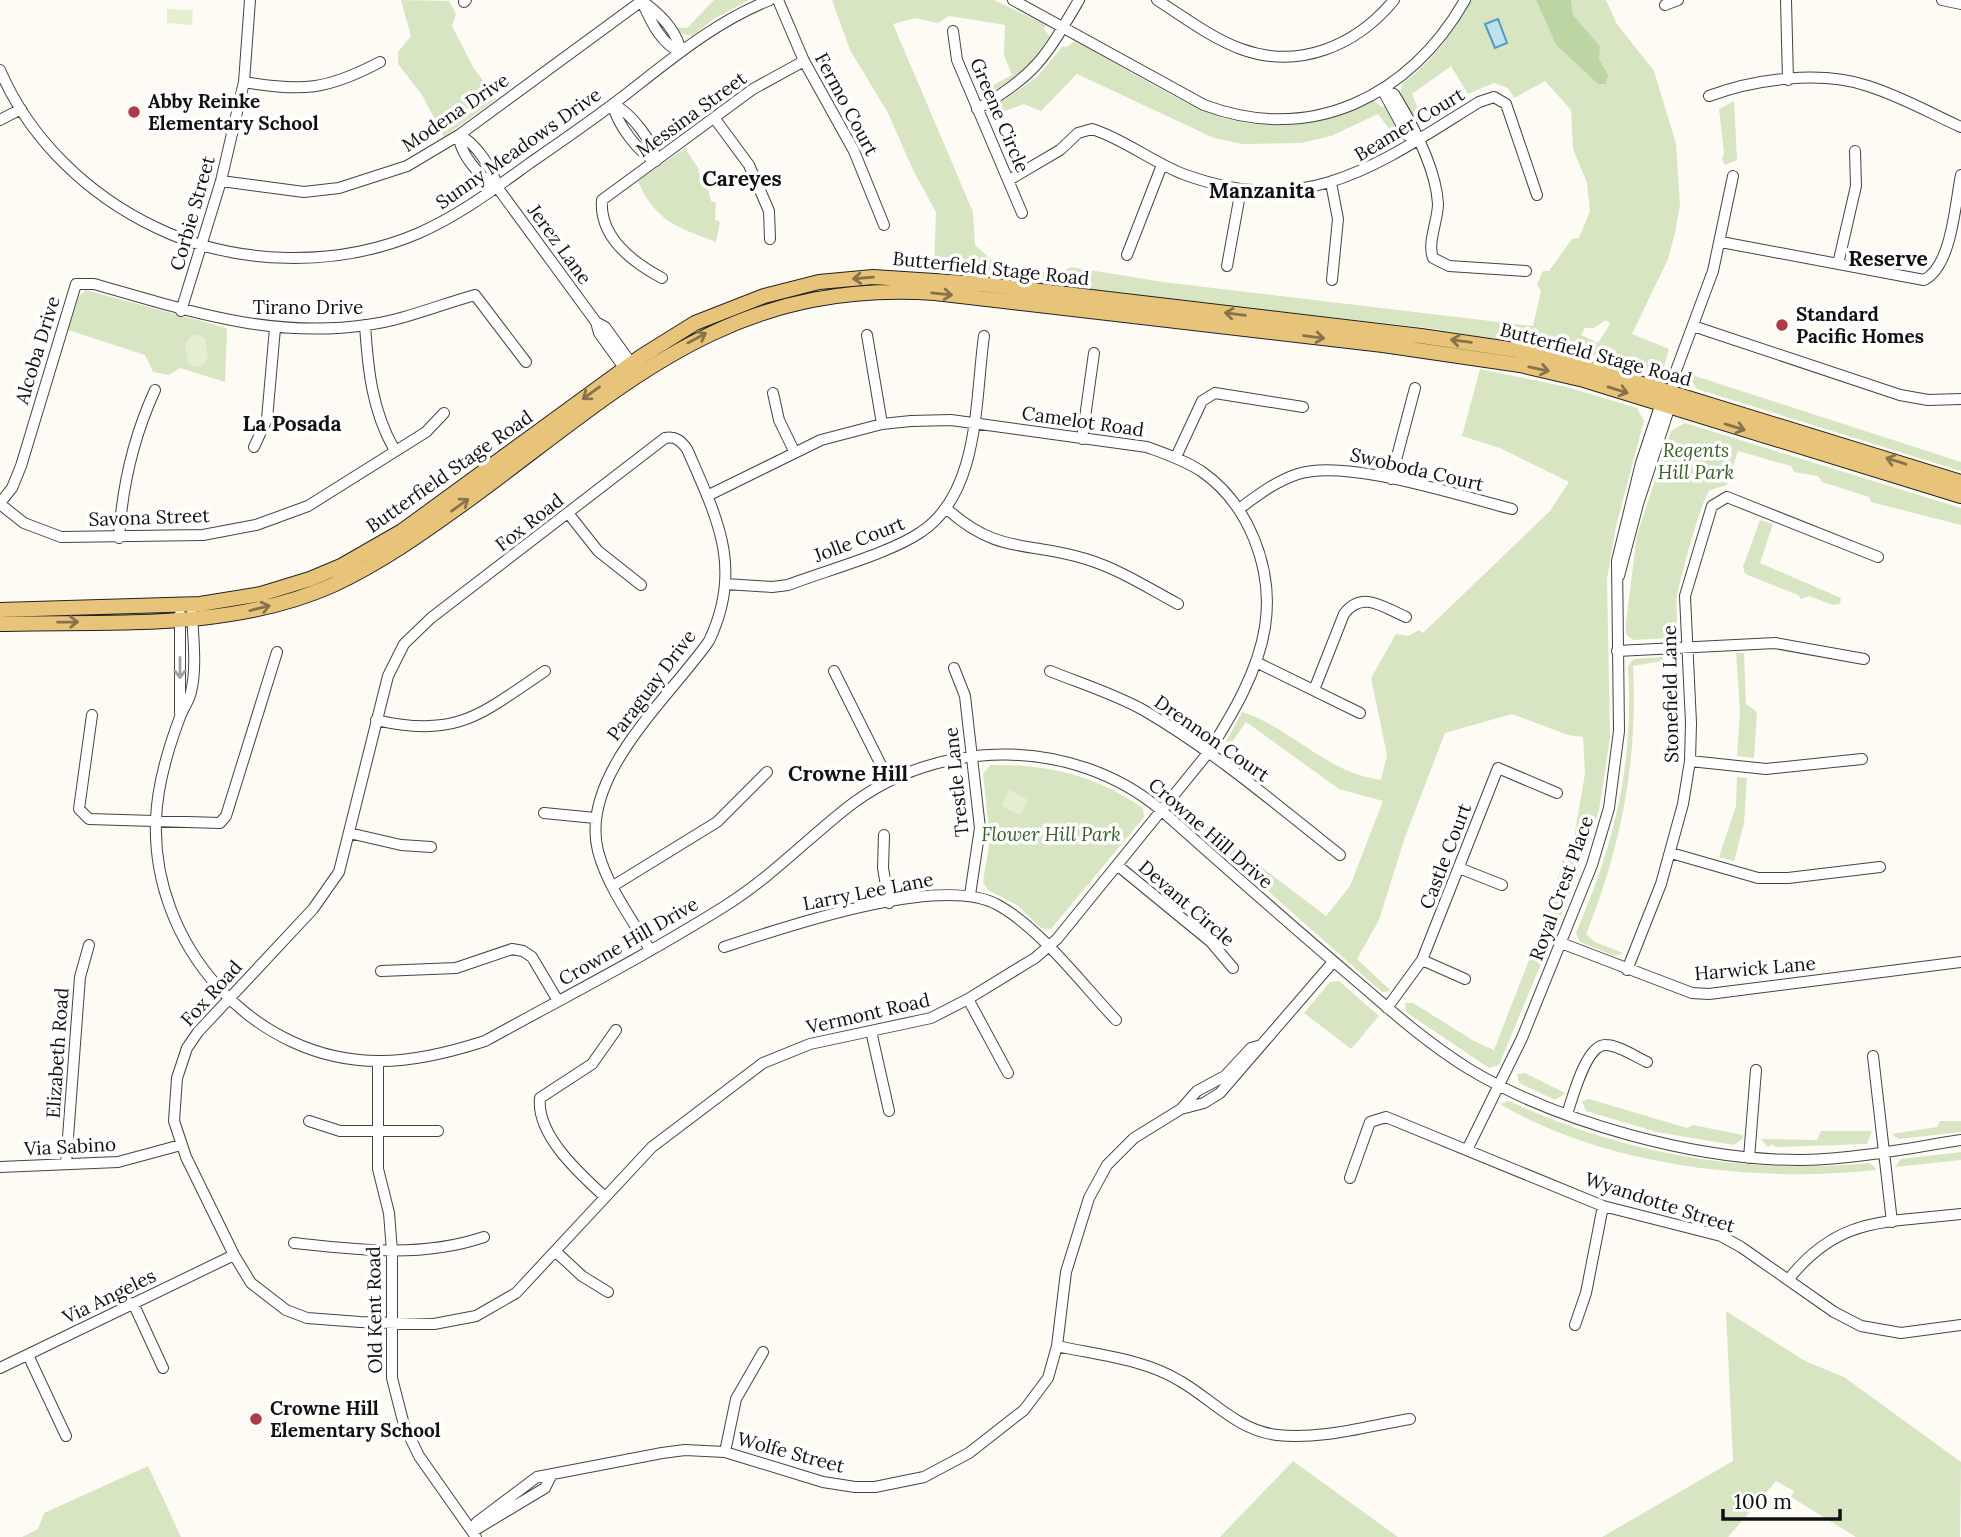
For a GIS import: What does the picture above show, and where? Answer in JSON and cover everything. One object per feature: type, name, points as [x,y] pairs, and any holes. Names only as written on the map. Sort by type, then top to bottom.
[{"type":"main road","name":"Butterfield Stage Road","points":[[0,610],[235,614],[298,598],[379,562],[695,323],[752,299],[819,282],[895,277],[1461,341],[1544,356],[1666,401],[1961,496]]},
{"type":"main road","name":"Butterfield Stage Road","points":[[1666,401],[1961,482]]},
{"type":"main road","name":"Butterfield Stage Road","points":[[0,624],[186,612]]},
{"type":"street","name":"Corbie Street","points":[[181,310],[221,181],[244,82],[250,0]]},
{"type":"street","points":[[642,0],[657,12],[679,41],[681,52]]},
{"type":"street","name":"Modena Drive","points":[[221,181],[292,191],[339,188],[407,166],[459,135],[642,0]]},
{"type":"street","name":"Sunny Meadows Drive","points":[[0,70],[21,109],[65,164],[112,204],[163,232],[201,245],[264,257],[327,256],[357,251],[417,234],[471,206],[681,52],[738,14],[770,0]]},
{"type":"street","name":"Fermo Court","points":[[778,0],[804,61],[854,151],[884,225]]},
{"type":"street","points":[[1013,0],[1203,105],[1259,120],[1313,117],[1383,91],[1428,53],[1448,29],[1462,1]]},
{"type":"street","points":[[977,109],[1027,77],[1043,61],[1079,0]]},
{"type":"street","points":[[1157,0],[1173,4],[1241,49],[1267,56],[1294,56],[1340,45],[1366,30],[1394,0]]},
{"type":"street","points":[[1665,5],[1678,0]]},
{"type":"street","points":[[1786,0],[1788,80]]},
{"type":"street","points":[[1942,0],[1961,4]]},
{"type":"street","name":"Greene Circle","points":[[953,31],[953,48],[1022,213]]},
{"type":"street","name":"Messina Street","points":[[662,278],[630,261],[601,218],[602,201],[753,89],[804,61]]},
{"type":"street","points":[[244,82],[308,89],[345,81],[380,62]]},
{"type":"street","points":[[1709,96],[1735,86],[1830,79],[1865,85],[1961,127]]},
{"type":"street","points":[[1383,91],[1394,94],[1415,129],[1435,181],[1438,204],[1431,253],[1438,262],[1526,271]]},
{"type":"street","name":"Beamer Court","points":[[1009,180],[1060,150],[1078,133],[1092,129],[1162,165],[1196,178],[1241,189],[1292,190],[1331,183],[1391,158],[1479,102],[1494,97],[1504,101],[1537,195]]},
{"type":"street","points":[[613,104],[615,114],[646,157],[656,161]]},
{"type":"street","points":[[0,120],[21,109]]},
{"type":"street","points":[[715,119],[749,166],[769,211],[770,239]]},
{"type":"street","name":"Jerez Lane","points":[[459,135],[467,138],[495,176],[497,187],[596,322],[605,327],[632,371]]},
{"type":"street","points":[[1838,264],[1856,186],[1855,151]]},
{"type":"street","points":[[1128,255],[1162,165]]},
{"type":"street","points":[[1721,242],[1924,280],[1935,275],[1943,261],[1961,175]]},
{"type":"street","name":"Royal Crest Place","points":[[1468,1148],[1522,1038],[1592,865],[1609,808],[1619,731],[1618,580],[1666,401],[1721,242],[1733,176]]},
{"type":"street","points":[[1331,183],[1338,219],[1332,280]]},
{"type":"street","points":[[1227,265],[1241,189]]},
{"type":"street","name":"Tirano Drive","points":[[76,284],[94,284],[233,323],[275,328],[365,325],[475,295],[526,362]]},
{"type":"street","name":"Alcoba Drive","points":[[0,503],[12,488],[21,466],[76,284]]},
{"type":"street","points":[[365,325],[373,397],[382,428],[394,449]]},
{"type":"street","points":[[1693,326],[1900,395],[1928,400],[1961,399]]},
{"type":"street","points":[[254,447],[267,419],[275,328]]},
{"type":"street","points":[[867,335],[882,424]]},
{"type":"street","name":"Jolle Court","points":[[726,584],[772,587],[788,585],[920,534],[947,509],[967,468],[984,336]]},
{"type":"street","points":[[1082,439],[1094,353]]},
{"type":"street","points":[[1391,479],[1415,388]]},
{"type":"street","points":[[119,538],[121,498],[143,416],[155,390]]},
{"type":"street","points":[[773,393],[779,420],[794,451]]},
{"type":"street","points":[[1176,457],[1207,395],[1215,393],[1303,407]]},
{"type":"street","name":"Savona Street","points":[[0,503],[24,523],[61,537],[204,536],[256,525],[308,506],[394,449],[426,432],[444,413]]},
{"type":"street","name":"Camelot Road","points":[[707,496],[794,451],[841,433],[882,424],[933,419],[1131,444],[1176,457],[1210,478],[1239,509],[1250,531],[1264,573],[1265,626],[1256,662],[1208,753],[1161,810]]},
{"type":"street","name":"Fox Road","points":[[676,438],[665,438],[416,630],[394,660],[376,720],[339,872],[313,909],[198,1032],[182,1062],[173,1111],[181,1145],[234,1255],[251,1283],[286,1310],[325,1320],[434,1324],[477,1316],[516,1293],[652,1147],[722,1091]]},
{"type":"street","name":"Paraguay Drive","points":[[650,950],[613,886],[597,849],[595,818],[599,795],[618,759],[709,641],[718,621],[726,584],[724,543],[687,449],[676,438]]},
{"type":"street","name":"Swoboda Court","points":[[1239,509],[1278,482],[1300,473],[1334,468],[1512,509]]},
{"type":"street","name":"Stonefield Lane","points":[[1627,970],[1671,853],[1690,761],[1685,606],[1687,586],[1712,506],[1719,499],[1727,497],[1878,557]]},
{"type":"street","points":[[947,509],[970,528],[998,542],[1098,563],[1178,604]]},
{"type":"street","points":[[568,513],[598,551],[641,585]]},
{"type":"street","points":[[1314,690],[1344,614],[1352,604],[1360,600],[1372,601],[1406,617]]},
{"type":"street","name":"Crowne Hill Drive","points":[[186,612],[181,716],[163,771],[156,821],[158,860],[166,897],[196,960],[228,998],[268,1030],[322,1052],[378,1061],[449,1052],[485,1041],[650,950],[757,885],[848,807],[889,781],[915,770],[971,757],[1019,754],[1075,762],[1129,786],[1161,810],[1387,1009],[1438,1048],[1499,1085],[1567,1114],[1673,1144],[1749,1158],[1803,1160],[1884,1152],[1961,1140]]},
{"type":"street","points":[[1617,651],[1775,643],[1864,659]]},
{"type":"street","points":[[92,715],[79,809],[89,819],[220,823],[226,816],[276,652]]},
{"type":"street","points":[[1256,662],[1360,713]]},
{"type":"street","name":"Trestle Lane","points":[[954,668],[965,696],[980,828],[970,895]]},
{"type":"street","points":[[376,720],[409,728],[457,724],[484,712],[545,671]]},
{"type":"street","points":[[834,671],[889,781]]},
{"type":"street","name":"Drennon Court","points":[[1050,671],[1143,710],[1208,753],[1340,855]]},
{"type":"street","points":[[1690,761],[1766,769],[1862,759]]},
{"type":"street","name":"Castle Court","points":[[1387,1009],[1422,960],[1498,768],[1557,793]]},
{"type":"street","points":[[613,886],[718,822],[767,772]]},
{"type":"street","name":"Vermont Road","points":[[722,1091],[763,1063],[791,1050],[931,1018],[968,999],[1047,948],[1161,810]]},
{"type":"street","points":[[544,813],[595,818]]},
{"type":"street","points":[[349,833],[401,845],[431,846]]},
{"type":"street","points":[[884,835],[883,868],[890,903]]},
{"type":"street","points":[[1671,853],[1758,878],[1788,878],[1880,867]]},
{"type":"street","name":"Devant Circle","points":[[1117,865],[1211,942],[1233,968]]},
{"type":"street","points":[[1459,867],[1502,885]]},
{"type":"street","name":"Larry Lee Lane","points":[[724,947],[820,916],[948,893],[970,895],[1008,911],[1116,1020]]},
{"type":"street","name":"Harwick Lane","points":[[1561,943],[1675,989],[1709,994],[1961,962]]},
{"type":"street","name":"Elizabeth Road","points":[[66,1164],[80,977],[89,945]]},
{"type":"street","points":[[380,971],[456,968],[512,949],[523,951],[532,957],[558,1001]]},
{"type":"street","points":[[1422,960],[1465,979]]},
{"type":"street","name":"Wolfe Street","points":[[474,1534],[477,1522],[537,1477],[662,1452],[725,1452],[839,1485],[875,1487],[925,1477],[969,1453],[1024,1410],[1048,1378],[1057,1346],[1066,1272],[1097,1181],[1119,1151],[1181,1108],[1197,1091],[1225,1076],[1251,1048],[1258,1046],[1333,962]]},
{"type":"street","points":[[968,999],[1008,1073]]},
{"type":"street","points":[[605,1196],[566,1160],[538,1112],[540,1098],[592,1064],[616,1030]]},
{"type":"street","points":[[871,1031],[889,1111]]},
{"type":"street","points":[[1567,1114],[1587,1058],[1595,1048],[1607,1045],[1647,1062]]},
{"type":"street","points":[[1873,1056],[1892,1222]]},
{"type":"street","name":"Old Kent Road","points":[[378,1061],[378,1169],[389,1213],[392,1251],[392,1378],[404,1425],[435,1482],[474,1534]]},
{"type":"street","points":[[1749,1158],[1756,1070]]},
{"type":"street","name":"Wyandotte Street","points":[[1350,1178],[1370,1122],[1378,1117],[1386,1117],[1468,1148],[1603,1206],[1721,1236],[1846,1319],[1879,1331],[1901,1334],[1961,1325]]},
{"type":"street","points":[[309,1121],[340,1131],[438,1131]]},
{"type":"street","name":"Via Sabino","points":[[0,1167],[118,1162],[181,1145]]},
{"type":"street","points":[[1575,1325],[1586,1293],[1603,1206]]},
{"type":"street","points":[[1788,1280],[1820,1245],[1841,1233],[1892,1222],[1961,1214]]},
{"type":"street","points":[[295,1243],[392,1251],[441,1250],[484,1237]]},
{"type":"street","points":[[555,1251],[582,1276],[608,1293]]},
{"type":"street","name":"Via Angeles","points":[[0,1368],[234,1255]]},
{"type":"street","points":[[133,1303],[163,1368]]},
{"type":"street","points":[[1057,1346],[1160,1371],[1180,1381],[1241,1424],[1275,1434],[1312,1435],[1410,1419]]},
{"type":"street","points":[[725,1452],[736,1399],[763,1352]]},
{"type":"street","points":[[28,1354],[66,1436]]},
{"type":"green space","points":[[401,0],[449,1],[456,14],[452,26],[473,67],[496,99],[444,137],[422,95],[398,64],[398,52],[411,36]]},
{"type":"green space","points":[[714,0],[749,0],[714,19],[692,36],[681,33],[676,27],[687,28]]},
{"type":"green space","points":[[832,0],[994,0],[1046,25],[1044,29],[1050,37],[1038,55],[1016,76],[990,93],[988,88],[1012,75],[1004,55],[1005,25],[949,16],[938,23],[916,18],[893,24],[973,212],[975,245],[996,264],[1058,274],[1071,267],[1163,282],[1533,326],[1541,291],[1537,284],[1543,271],[1549,271],[1572,239],[1579,238],[1590,211],[1587,183],[1573,149],[1571,110],[1545,81],[1514,98],[1508,88],[1494,83],[1468,94],[1451,66],[1412,94],[1424,123],[1417,124],[1400,97],[1402,84],[1441,46],[1471,0],[1536,0],[1556,45],[1598,84],[1600,46],[1573,15],[1571,0],[1606,0],[1617,24],[1654,71],[1676,144],[1680,204],[1675,233],[1668,259],[1632,334],[1669,349],[1663,370],[1651,375],[1640,367],[1618,360],[1428,328],[934,273],[936,212],[913,170],[888,113],[850,50]],"holes":[[[1606,320],[1610,324],[1598,343],[1581,335],[1585,328],[1594,328]]]},
{"type":"green space","points":[[1536,0],[1571,0],[1573,15],[1600,46],[1599,59],[1608,75],[1606,84],[1598,84],[1556,45]]},
{"type":"green space","points":[[167,9],[193,10],[192,25],[167,23]]},
{"type":"green space","points":[[1075,41],[1183,101],[1217,115],[1251,124],[1288,125],[1328,118],[1373,100],[1382,107],[1386,105],[1403,133],[1396,138],[1378,114],[1331,136],[1301,143],[1243,144],[1214,138],[1077,74],[1041,111],[1024,104],[1000,113],[996,105],[1036,78],[1063,46],[1067,47]]},
{"type":"green space","points":[[1734,101],[1737,160],[1725,165],[1722,159],[1724,153],[1719,109]]},
{"type":"green space","points":[[685,148],[698,168],[701,181],[707,185],[711,201],[716,203],[715,220],[720,222],[716,242],[679,227],[660,214],[652,206],[638,181]]},
{"type":"green space","points":[[86,290],[227,328],[225,382],[180,368],[169,375],[153,372],[145,355],[68,330],[79,296]]},
{"type":"green space","points":[[197,334],[205,339],[208,357],[204,364],[195,367],[188,362],[185,346],[189,338]]},
{"type":"green space","points":[[1480,369],[1567,387],[1637,408],[1644,421],[1616,526],[1607,579],[1610,738],[1599,810],[1570,894],[1499,1065],[1489,1068],[1406,1012],[1405,1003],[1413,1003],[1474,1041],[1494,1050],[1552,901],[1565,851],[1574,837],[1585,774],[1583,737],[1568,735],[1512,714],[1445,733],[1405,837],[1379,920],[1357,959],[1391,991],[1382,992],[1181,814],[1180,805],[1326,916],[1350,886],[1383,801],[1339,789],[1246,722],[1228,748],[1223,747],[1242,712],[1261,719],[1343,768],[1381,780],[1387,755],[1371,678],[1396,634],[1408,636],[1419,630],[1423,633],[1550,511],[1569,482],[1500,448],[1462,436]]},
{"type":"green space","points":[[1692,375],[1961,462],[1961,471],[1697,389],[1691,381]]},
{"type":"green space","name":"Regents Hill Park","points":[[1685,423],[1961,508],[1961,525],[1871,502],[1869,497],[1822,482],[1818,476],[1794,472],[1791,466],[1738,451],[1727,485],[1710,490],[1701,508],[1679,587],[1674,633],[1671,638],[1633,640],[1626,634],[1626,623],[1637,535],[1671,431]]},
{"type":"green space","points":[[1760,520],[1773,524],[1760,563],[1841,598],[1840,604],[1833,605],[1809,596],[1801,599],[1798,595],[1745,574],[1743,567]]},
{"type":"green space","points":[[1736,653],[1744,653],[1746,704],[1757,712],[1754,758],[1737,756],[1740,711]]},
{"type":"green space","points":[[1663,657],[1663,661],[1633,666],[1630,770],[1618,836],[1586,934],[1595,942],[1623,953],[1615,956],[1580,942],[1576,933],[1601,867],[1619,802],[1628,737],[1628,666],[1634,659]]},
{"type":"green space","name":"Flower Hill Park","points":[[990,765],[1051,769],[1070,774],[1107,787],[1143,808],[1144,817],[1051,929],[1041,928],[1017,905],[988,890],[983,882],[990,839],[983,774]]},
{"type":"green space","points":[[1737,777],[1747,778],[1744,823],[1734,861],[1719,857],[1736,806]]},
{"type":"green space","points":[[1009,790],[1028,800],[1020,815],[1001,806]]},
{"type":"green space","points":[[1339,981],[1379,1016],[1351,1049],[1304,1013],[1330,982]]},
{"type":"green space","points":[[1525,1073],[1566,1093],[1555,1100],[1519,1083],[1517,1074]]},
{"type":"green space","points":[[1589,1099],[1687,1128],[1693,1125],[1743,1135],[1743,1138],[1734,1145],[1657,1132],[1586,1111],[1582,1101]]},
{"type":"green space","points":[[1509,1101],[1596,1135],[1685,1156],[1777,1166],[1870,1163],[1877,1170],[1782,1174],[1683,1166],[1587,1143],[1500,1104]]},
{"type":"green space","points":[[1940,1121],[1961,1121],[1961,1132],[1899,1139],[1891,1134],[1937,1127]]},
{"type":"green space","points":[[1821,1131],[1872,1131],[1867,1144],[1775,1147],[1773,1144],[1768,1147],[1761,1139],[1817,1140]]},
{"type":"green space","points":[[1961,1152],[1961,1160],[1895,1167],[1901,1159]]},
{"type":"green space","points":[[1726,1311],[1805,1361],[1844,1377],[1961,1462],[1960,1537],[1856,1537],[1791,1497],[1794,1491],[1776,1481],[1728,1537],[1602,1537],[1733,1461]]},
{"type":"green space","points":[[1293,1461],[1398,1537],[1220,1537]]},
{"type":"green space","points":[[148,1466],[181,1537],[22,1537],[38,1529],[44,1513]]},
{"type":"water","points":[[1498,19],[1507,43],[1495,48],[1485,24]]},
{"type":"place","name":"Abby Reinke Elementary School","points":[[134,112]]},
{"type":"place","name":"Standard Pacific Homes","points":[[1782,325]]},
{"type":"place","name":"Crowne Hill Elementary School","points":[[256,1419]]},
{"type":"district","name":"Careyes","points":[[742,179]]},
{"type":"district","name":"Manzanita","points":[[1262,191]]},
{"type":"district","name":"Reserve","points":[[1888,259]]},
{"type":"district","name":"La Posada","points":[[292,424]]},
{"type":"district","name":"Crowne Hill","points":[[848,774]]}]
